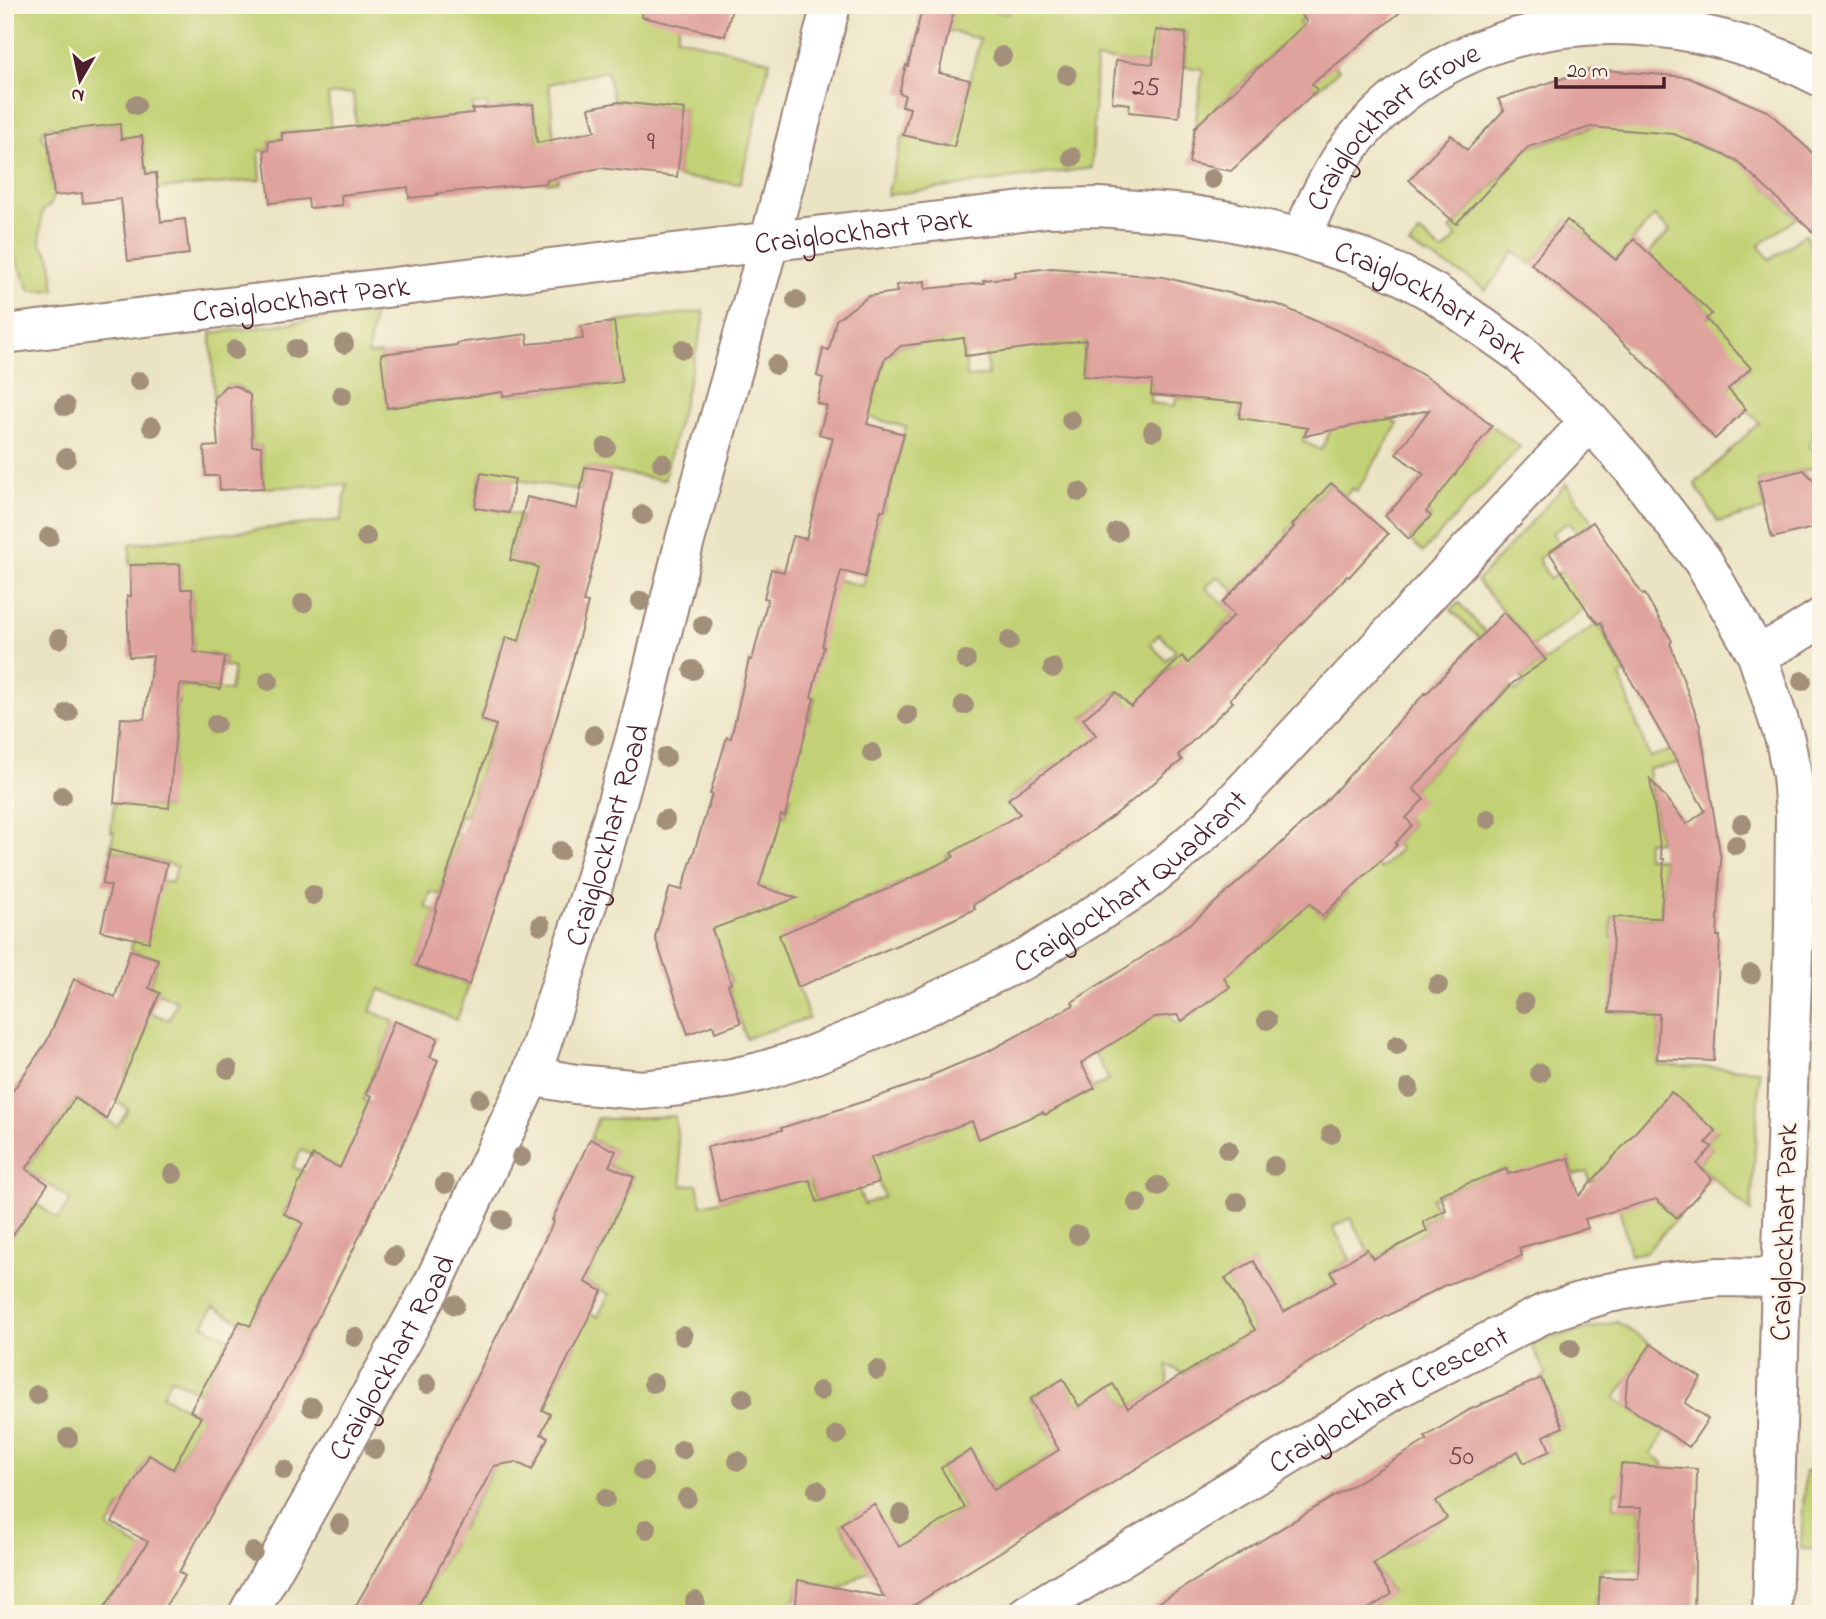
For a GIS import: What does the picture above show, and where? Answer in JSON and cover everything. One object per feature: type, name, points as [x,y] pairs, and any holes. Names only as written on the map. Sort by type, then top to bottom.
[{"type":"street","name":"Craiglockhart Road","points":[[248,1614],[434,1282],[531,1076],[593,886],[640,721],[684,544],[769,243],[831,5]]},
{"type":"street","name":"Craiglockhart Grove","points":[[1301,238],[1334,170],[1356,138],[1381,110],[1409,84],[1440,62],[1509,29],[1546,18],[1584,12],[1660,12],[1698,19],[1734,30],[1770,45],[1821,77]]},
{"type":"street","name":"Craiglockhart Park","points":[[5,334],[1047,208],[1099,207],[1186,214],[1229,221],[1301,238],[1357,256],[1436,294],[1521,354],[1590,421],[1632,468],[1703,561],[1757,654],[1785,740],[1792,775],[1795,813],[1794,926],[1772,1614]]},
{"type":"street","name":"Craiglockhart Quadrant","points":[[531,1076],[575,1084],[642,1090],[759,1072],[805,1058],[882,1027],[1027,957],[1138,887],[1218,820],[1590,421]]},
{"type":"street","points":[[1757,654],[1821,618]]},
{"type":"street","name":"Craiglockhart Crescent","points":[[1028,1614],[1396,1388],[1545,1313],[1608,1293],[1662,1283],[1719,1277],[1782,1278]]},
{"type":"green space","points":[[5,5],[683,5],[677,37],[770,61],[740,184],[677,177],[685,109],[614,103],[607,71],[549,84],[558,181],[547,183],[545,159],[539,159],[533,104],[509,106],[489,118],[487,103],[472,105],[478,164],[425,133],[424,118],[356,126],[353,93],[328,95],[332,143],[302,146],[300,131],[282,133],[282,140],[269,141],[269,150],[259,151],[261,180],[157,189],[155,173],[146,174],[142,137],[121,139],[119,124],[57,130],[52,126],[42,133],[42,136],[48,143],[54,196],[51,204],[42,212],[40,235],[41,245],[51,260],[55,290],[30,291],[5,234]]},
{"type":"green space","points":[[955,5],[974,5],[1008,14],[1011,5],[1293,5],[1304,18],[1299,23],[1339,70],[1317,90],[1278,49],[1215,108],[1245,142],[1194,133],[1203,69],[1184,67],[1186,33],[1156,30],[1153,64],[1096,59],[1092,168],[887,195],[903,135],[954,147],[980,39],[919,23],[920,16],[950,23]]},
{"type":"green space","points":[[1681,99],[1686,139],[1740,162],[1797,218],[1759,245],[1770,260],[1805,234],[1821,269],[1821,405],[1809,447],[1821,453],[1821,479],[1817,467],[1758,481],[1765,510],[1718,522],[1695,484],[1759,423],[1746,409],[1734,421],[1715,401],[1750,368],[1692,332],[1712,314],[1678,282],[1631,271],[1670,231],[1654,216],[1616,260],[1567,220],[1531,264],[1514,252],[1486,290],[1409,245],[1420,232],[1443,252],[1457,236],[1450,230],[1524,149]]},
{"type":"green space","points":[[1061,269],[1079,270],[1074,326],[1086,327],[1083,376],[1156,333],[1150,403],[1175,406],[1176,397],[1193,399],[1246,379],[1239,418],[1264,421],[1327,386],[1302,441],[1321,450],[1339,413],[1369,408],[1398,424],[1357,491],[1353,488],[1345,496],[1330,483],[1286,532],[1325,570],[1246,601],[1217,576],[1206,588],[1234,614],[1189,663],[1170,667],[1156,682],[1164,690],[1139,715],[1116,692],[1083,718],[1109,751],[1056,764],[1007,799],[1032,838],[946,856],[962,885],[935,866],[814,920],[823,943],[788,958],[809,1018],[746,1038],[728,985],[731,982],[712,929],[722,898],[771,913],[778,892],[743,881],[762,877],[769,852],[753,847],[776,813],[785,816],[791,797],[770,790],[793,716],[809,720],[815,698],[798,694],[801,642],[818,575],[863,586],[881,510],[884,511],[906,427],[842,410],[873,400],[885,359],[900,346],[945,340],[962,317],[967,377],[988,376],[985,339]],"holes":[[[1159,634],[1176,651],[1166,660],[1150,644]]]},
{"type":"green space","points":[[703,311],[704,320],[664,480],[585,467],[580,490],[481,474],[475,507],[542,519],[541,522],[521,518],[510,559],[539,567],[519,641],[502,636],[496,662],[498,663],[481,720],[496,725],[466,816],[461,815],[455,833],[460,835],[440,895],[431,892],[425,907],[436,911],[417,966],[469,985],[457,1020],[380,989],[370,1011],[394,1021],[363,1100],[412,1123],[352,1173],[301,1150],[293,1167],[313,1176],[296,1189],[284,1213],[303,1223],[250,1326],[213,1307],[203,1325],[242,1345],[228,1343],[200,1393],[171,1378],[162,1396],[202,1416],[173,1469],[149,1456],[138,1474],[143,1518],[120,1506],[108,1528],[165,1563],[135,1562],[100,1614],[46,1614],[41,1610],[38,1614],[5,1614],[5,1290],[8,1286],[5,1284],[5,1246],[20,1225],[5,1215],[28,1198],[58,1219],[71,1200],[26,1169],[75,1099],[117,1126],[128,1109],[104,1093],[104,1068],[124,1077],[136,1049],[131,1004],[169,1020],[177,1002],[149,988],[158,959],[130,950],[157,879],[172,883],[177,866],[110,850],[114,832],[111,832],[114,803],[168,808],[180,685],[230,691],[234,668],[224,666],[225,657],[209,654],[207,664],[194,655],[192,590],[181,589],[180,564],[130,565],[130,544],[341,520],[347,484],[264,488],[261,446],[252,446],[252,422],[247,396],[237,386],[226,386],[214,402],[211,333],[374,313],[368,355],[381,354],[388,408],[463,398],[461,373],[500,369],[504,396],[621,382],[614,322]]},
{"type":"green space","points":[[1492,426],[1520,447],[1423,552],[1409,539],[1431,516],[1407,494],[1424,476],[1420,472],[1434,453]]},
{"type":"green space","points":[[1566,484],[1593,522],[1577,533],[1569,522],[1552,533],[1560,544],[1538,559],[1550,579],[1562,571],[1586,607],[1507,665],[1451,610],[1459,603],[1504,653],[1525,636],[1477,581]]},
{"type":"green space","points":[[1598,623],[1626,672],[1620,676],[1649,757],[1702,741],[1705,759],[1648,769],[1659,841],[1647,842],[1646,857],[1664,859],[1661,918],[1612,917],[1611,938],[1645,939],[1610,1012],[1659,1014],[1658,1065],[1760,1070],[1751,1212],[1697,1164],[1712,1148],[1706,1143],[1716,1131],[1611,1160],[1677,1218],[1646,1252],[1630,1255],[1612,1175],[1589,1181],[1587,1172],[1574,1175],[1569,1158],[1514,1191],[1506,1169],[1431,1198],[1438,1214],[1423,1222],[1427,1231],[1373,1259],[1350,1218],[1333,1227],[1350,1259],[1331,1272],[1336,1281],[1284,1313],[1254,1261],[1226,1278],[1255,1330],[1183,1373],[1167,1365],[1168,1384],[1128,1408],[1113,1385],[1081,1404],[1095,1427],[1093,1429],[1063,1380],[1030,1399],[1059,1450],[994,1490],[971,1450],[941,1468],[965,1508],[899,1548],[858,1513],[841,1525],[857,1552],[875,1567],[827,1596],[819,1584],[806,1582],[797,1587],[796,1598],[787,1604],[792,1614],[414,1614],[453,1543],[430,1530],[436,1517],[461,1530],[500,1454],[532,1470],[548,1438],[532,1418],[519,1373],[553,1389],[575,1345],[551,1294],[598,1317],[609,1294],[585,1282],[604,1243],[578,1232],[584,1219],[609,1231],[634,1177],[609,1165],[615,1150],[590,1139],[598,1118],[675,1116],[683,1186],[697,1184],[702,1205],[809,1178],[817,1202],[848,1192],[840,1168],[850,1165],[864,1204],[884,1197],[870,1158],[971,1119],[979,1138],[1034,1115],[1036,1119],[1109,1080],[1095,1054],[1146,983],[1176,1025],[1230,987],[1204,951],[1238,965],[1285,925],[1264,900],[1305,898],[1323,916],[1347,893],[1330,875],[1337,828],[1381,869],[1400,849],[1395,844],[1412,825],[1406,818],[1413,789],[1510,687],[1516,692],[1525,683],[1521,678]]},
{"type":"green space","points":[[1617,1322],[1651,1344],[1615,1398],[1665,1432],[1651,1454],[1663,1463],[1663,1467],[1615,1492],[1614,1507],[1641,1508],[1639,1560],[1695,1562],[1695,1573],[1601,1569],[1600,1597],[1595,1597],[1594,1614],[1381,1614],[1375,1604],[1392,1593],[1360,1544],[1389,1554],[1447,1518],[1435,1499],[1442,1464],[1457,1488],[1508,1457],[1511,1434],[1524,1463],[1550,1451],[1544,1436],[1563,1427],[1541,1378],[1547,1374],[1530,1343]]},
{"type":"green space","points":[[1805,1471],[1821,1472],[1821,1549],[1801,1549]]},
{"type":"building","points":[[643,5],[733,5],[725,36],[642,17]]},
{"type":"building","points":[[923,5],[955,5],[939,73],[970,80],[954,147],[903,135],[910,108],[902,106],[905,95],[899,93]]},
{"type":"building","points":[[1293,5],[1409,5],[1312,84],[1317,90],[1231,171],[1189,163],[1195,127],[1307,22]]},
{"type":"building","points":[[1156,30],[1186,33],[1179,117],[1129,112],[1130,104],[1112,102],[1116,60],[1153,64]]},
{"type":"building","points":[[1592,69],[1687,77],[1769,112],[1821,161],[1821,240],[1736,160],[1674,134],[1590,127],[1528,147],[1456,224],[1409,180],[1451,135],[1467,150],[1504,110],[1498,99]]},
{"type":"building","points":[[619,102],[685,109],[677,177],[600,168],[547,180],[547,183],[437,193],[438,195],[409,198],[408,187],[341,195],[342,205],[309,208],[308,199],[270,203],[264,150],[269,150],[268,141],[282,140],[282,133],[533,104],[537,143],[595,131],[589,108]]},
{"type":"building","points":[[120,124],[121,139],[142,136],[146,174],[156,173],[161,222],[185,219],[189,254],[128,261],[121,199],[83,203],[82,193],[54,196],[47,132]]},
{"type":"building","points":[[1567,220],[1616,260],[1634,239],[1712,314],[1706,319],[1751,368],[1728,389],[1746,409],[1715,439],[1656,374],[1598,319],[1531,264]]},
{"type":"building","points":[[1052,268],[1163,277],[1279,305],[1368,344],[1440,385],[1492,426],[1426,512],[1431,516],[1409,539],[1385,516],[1424,475],[1396,454],[1429,410],[1304,436],[1308,428],[1239,418],[1242,403],[1151,395],[1152,381],[1083,376],[1086,340],[965,356],[964,338],[901,346],[884,360],[867,424],[904,434],[884,511],[881,510],[865,577],[841,571],[785,816],[781,815],[759,886],[797,898],[712,929],[731,983],[728,985],[741,1023],[715,1032],[713,1025],[688,1034],[655,937],[670,887],[682,890],[727,737],[731,738],[749,659],[752,660],[768,599],[764,598],[771,569],[784,572],[793,536],[806,539],[833,438],[819,434],[827,406],[817,403],[823,378],[817,376],[823,349],[829,350],[836,320],[869,296],[897,292],[896,285],[925,281],[925,289],[984,283],[983,280],[1016,277],[1015,272]]},
{"type":"building","points":[[614,322],[622,382],[503,396],[503,392],[387,408],[381,354],[527,334],[528,344],[583,339],[581,326]]},
{"type":"building","points":[[225,386],[236,386],[250,395],[252,446],[261,446],[264,488],[220,490],[219,476],[206,476],[204,447],[218,446],[214,398]]},
{"type":"building","points":[[585,467],[612,471],[605,516],[583,602],[588,603],[546,754],[469,985],[416,966],[496,725],[481,720],[506,637],[519,641],[538,567],[510,560],[527,497],[577,509]]},
{"type":"building","points":[[1804,470],[1821,488],[1821,526],[1772,538],[1758,481]]},
{"type":"building","points":[[481,473],[515,479],[509,513],[475,508]]},
{"type":"building","points":[[1331,483],[1388,534],[1230,699],[1233,702],[1178,755],[1182,760],[1117,813],[1050,861],[973,905],[975,909],[798,987],[779,935],[890,888],[954,857],[951,853],[1020,814],[1008,799],[1096,735],[1083,719],[1116,692],[1131,707],[1182,656],[1188,663],[1234,615],[1222,603],[1294,527],[1292,525]]},
{"type":"building","points":[[1593,522],[1643,595],[1645,594],[1672,641],[1670,643],[1700,726],[1721,860],[1714,1061],[1657,1059],[1659,1014],[1609,1012],[1614,917],[1661,918],[1664,859],[1650,779],[1687,824],[1705,811],[1607,638],[1601,622],[1598,624],[1589,613],[1549,552]]},
{"type":"building","points":[[180,564],[181,589],[192,589],[194,652],[225,657],[220,689],[180,684],[169,808],[114,803],[121,718],[144,719],[153,656],[129,657],[127,596],[131,596],[130,565]]},
{"type":"building","points":[[1504,612],[1546,660],[1513,683],[1413,789],[1424,799],[1406,818],[1412,825],[1395,844],[1397,845],[1322,916],[1310,903],[1224,978],[1230,987],[1182,1021],[1177,1015],[1155,1017],[1081,1063],[1095,1088],[1045,1115],[1043,1112],[979,1139],[972,1121],[870,1158],[879,1182],[817,1202],[810,1180],[719,1201],[707,1147],[782,1130],[781,1128],[931,1078],[930,1076],[989,1051],[1074,1005],[1072,1002],[1194,921],[1323,804]]},
{"type":"building","points":[[110,850],[167,864],[149,942],[101,931],[111,886],[102,884]]},
{"type":"building","points":[[130,950],[158,959],[149,988],[160,993],[106,1119],[75,1098],[26,1169],[48,1184],[5,1246],[5,1102],[47,1041],[74,979],[115,997]]},
{"type":"building","points":[[394,1021],[438,1038],[430,1057],[438,1060],[417,1114],[353,1250],[294,1367],[179,1572],[185,1576],[160,1614],[100,1614],[148,1542],[112,1522],[149,1455],[173,1469],[201,1417],[190,1411],[240,1321],[250,1326],[303,1223],[284,1214],[313,1155],[340,1168],[372,1096],[366,1094]]},
{"type":"building","points":[[1671,1092],[1716,1131],[1706,1143],[1712,1147],[1697,1164],[1712,1179],[1677,1218],[1656,1199],[1585,1219],[1588,1228],[1519,1248],[1522,1256],[1443,1286],[1326,1352],[899,1614],[795,1614],[798,1580],[884,1597],[841,1524],[858,1513],[874,1504],[899,1547],[965,1508],[941,1468],[971,1450],[994,1490],[1059,1450],[1030,1399],[1063,1379],[1079,1406],[1113,1384],[1128,1408],[1255,1330],[1225,1278],[1239,1269],[1254,1261],[1284,1312],[1336,1281],[1331,1272],[1367,1249],[1373,1259],[1427,1231],[1423,1222],[1446,1210],[1440,1194],[1506,1169],[1508,1174],[1569,1158],[1579,1196]]},
{"type":"building","points":[[590,1139],[616,1151],[609,1166],[634,1177],[585,1282],[602,1291],[542,1410],[550,1414],[541,1434],[548,1437],[532,1470],[516,1462],[494,1466],[414,1614],[351,1614],[439,1452],[554,1221],[552,1220]]},
{"type":"building","points":[[1651,1344],[1701,1378],[1685,1403],[1708,1419],[1689,1447],[1625,1405],[1627,1379]]},
{"type":"building","points":[[1541,1378],[1563,1427],[1544,1436],[1550,1451],[1524,1463],[1518,1451],[1436,1501],[1447,1518],[1373,1564],[1392,1594],[1360,1614],[1140,1614],[1427,1440],[1425,1437],[1469,1410]]},
{"type":"building","points":[[1621,1464],[1697,1469],[1694,1614],[1598,1614],[1600,1577],[1638,1578],[1641,1508],[1618,1508]]}]
